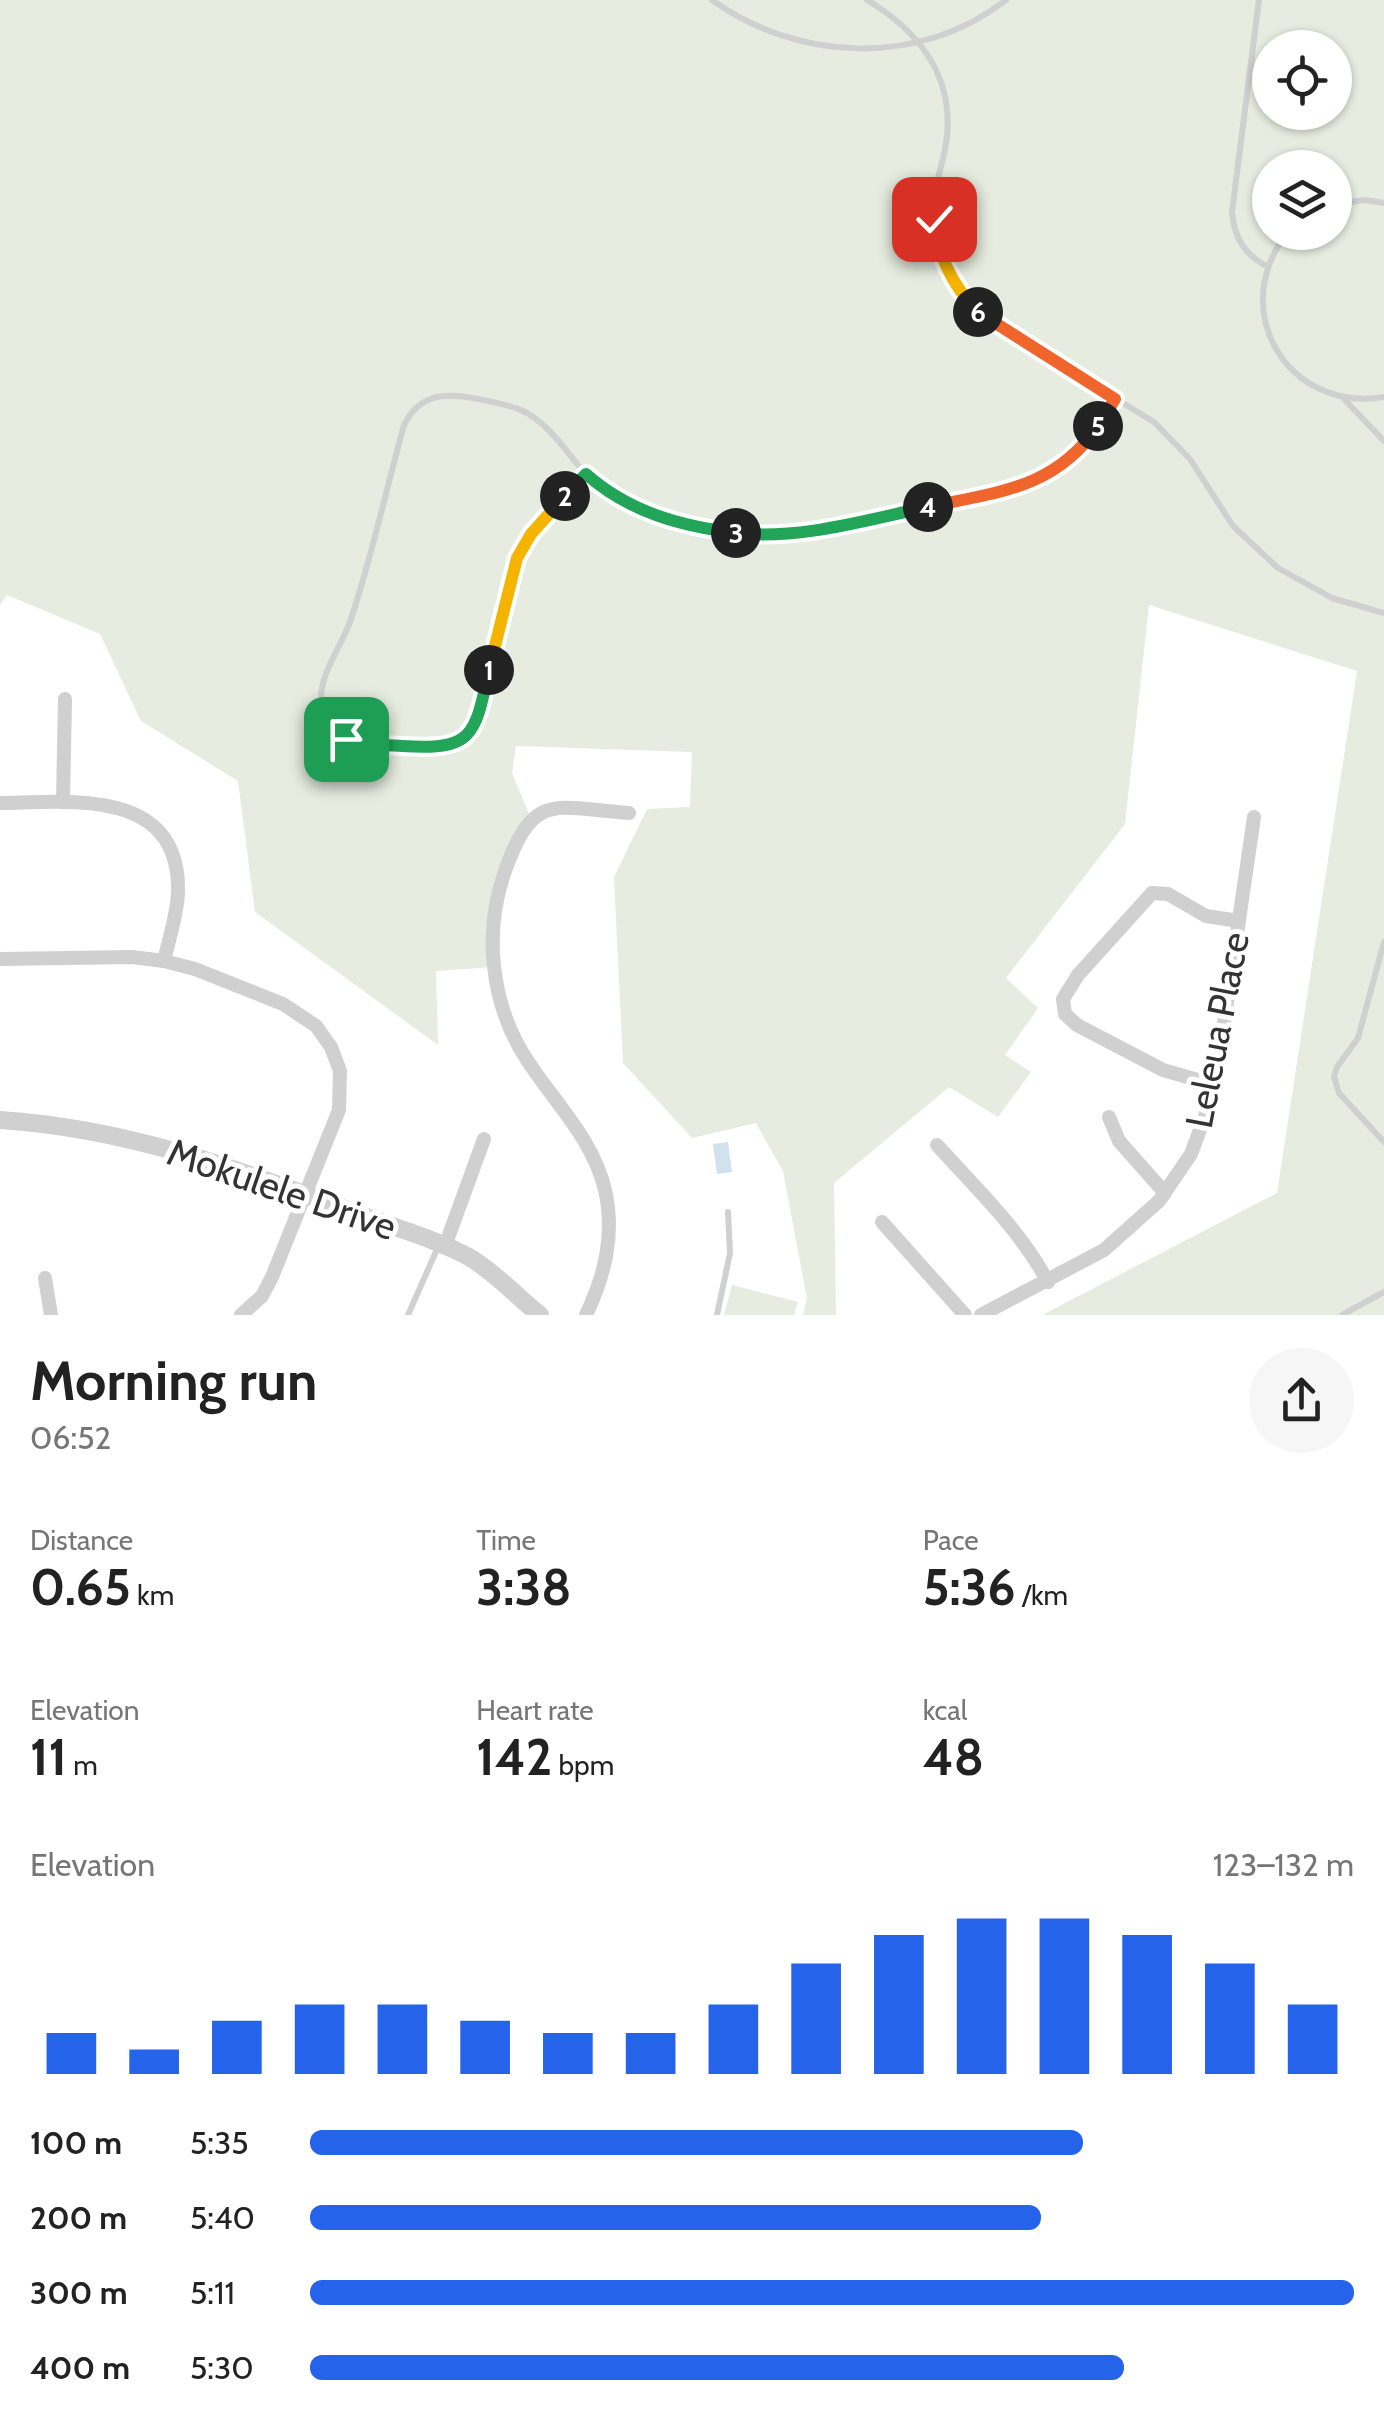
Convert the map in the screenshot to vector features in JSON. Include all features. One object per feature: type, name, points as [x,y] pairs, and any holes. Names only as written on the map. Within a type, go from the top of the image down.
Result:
[{"type":"street","points":[[63,802],[65,699]]},
{"type":"street","points":[[0,803],[106,803],[130,811],[150,825],[166,845],[175,866],[178,889],[164,961]]},
{"type":"street","points":[[586,1315],[606,1258],[609,1224],[604,1189],[586,1142],[527,1060],[508,1024],[493,964],[493,926],[498,891],[510,857],[525,825],[535,815],[558,808],[628,812]]},
{"type":"street","name":"Leleua Place","points":[[981,1315],[1086,1262],[1118,1239],[1165,1193],[1192,1154],[1215,1084],[1254,817]]},
{"type":"street","points":[[1215,1084],[1163,1070],[1077,1025],[1066,1014],[1063,1000],[1078,975],[1152,893],[1168,894],[1206,916],[1239,921]]},
{"type":"street","points":[[0,959],[116,957],[164,961],[295,1010],[324,1036],[336,1059],[341,1097],[335,1122],[268,1287],[242,1315]]},
{"type":"street","points":[[1109,1117],[1119,1141],[1165,1193]]},
{"type":"street","name":"Mokulele Drive","points":[[0,1120],[144,1142],[213,1161],[442,1245],[483,1266],[540,1315]]},
{"type":"street","points":[[442,1245],[484,1139]]},
{"type":"street","points":[[937,1145],[1007,1221],[1048,1282]]},
{"type":"street","points":[[882,1222],[965,1315]]},
{"type":"street","points":[[45,1278],[51,1315]]},
{"type":"lane","points":[[712,0],[763,30],[806,43],[863,49],[919,42],[961,27],[1006,0]]},
{"type":"lane","points":[[867,0],[893,16],[934,64],[947,108],[947,138],[936,187],[934,219],[939,250],[968,303],[990,323],[1154,422],[1179,446],[1220,510],[1262,555],[1313,589],[1352,606],[1384,613]]},
{"type":"lane","points":[[1259,0],[1232,212],[1241,245],[1268,267]]},
{"type":"lane","points":[[1352,202],[1384,203]]},
{"type":"lane","points":[[1278,250],[1268,267],[1262,309],[1276,349],[1304,381],[1343,398],[1384,442]]},
{"type":"lane","points":[[586,474],[538,525],[517,558],[480,714],[468,735],[438,749],[361,743],[346,739],[334,729],[322,706],[322,686],[354,610],[404,425],[417,406],[431,397],[447,394],[516,407],[543,424],[586,474],[618,499],[665,519],[734,533],[803,532],[1010,490],[1036,481],[1080,450],[1115,399]]},
{"type":"lane","points":[[1343,398],[1384,397]]},
{"type":"lane","points":[[1384,942],[1358,1038],[1334,1077],[1339,1093],[1384,1142]]},
{"type":"lane","points":[[717,1315],[730,1252],[728,1212]]},
{"type":"lane","points":[[410,1314],[442,1245]]},
{"type":"lane","points":[[1342,1315],[1384,1292]]},
{"type":"shaded area","points":[[0,0],[1384,0],[1384,1315],[1042,1315],[1277,1193],[1357,671],[1149,605],[1125,824],[1006,978],[1038,1008],[1005,1055],[1031,1072],[998,1117],[949,1087],[834,1183],[836,1315],[803,1315],[807,1299],[783,1171],[756,1123],[692,1138],[623,1063],[614,877],[647,809],[690,807],[692,752],[516,746],[512,773],[532,821],[490,912],[493,967],[436,971],[438,1045],[255,912],[238,781],[141,721],[100,634],[7,595],[0,605]]},
{"type":"shaded area","points":[[732,1285],[798,1302],[794,1315],[724,1315]]},
{"type":"water","points":[[728,1142],[732,1172],[717,1174],[713,1144]]},
{"type":"route","points":[[346,739],[438,749],[468,735],[480,714],[517,558],[538,525],[586,474],[618,499],[665,519],[715,530],[772,535],[814,531],[1010,490],[1036,481],[1070,459],[1089,439],[1115,399],[979,314],[944,265],[934,219]]}]
